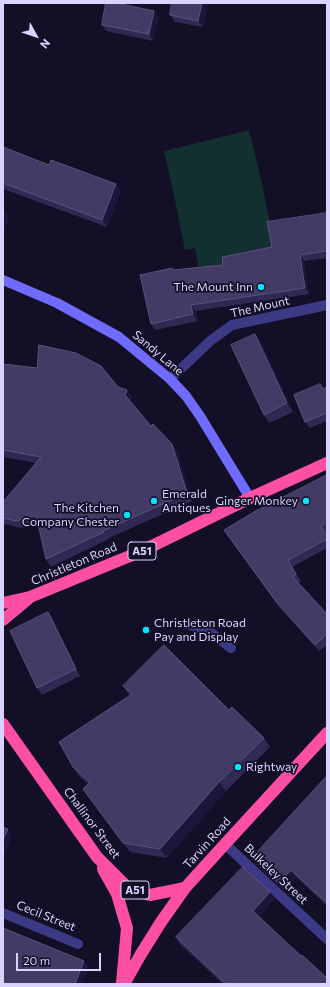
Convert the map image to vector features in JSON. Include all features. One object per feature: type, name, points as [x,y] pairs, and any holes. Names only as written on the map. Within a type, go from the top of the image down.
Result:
[{"type":"highway","name":"Christleton Road","points":[[3,603],[30,597],[142,551],[250,498],[327,464]]},
{"type":"highway","name":"A51","points":[[3,620],[30,597]]},
{"type":"highway","name":"Challinor Street","points":[[3,724],[97,857],[128,888],[150,895],[185,888]]},
{"type":"highway","name":"Tarvin Road","points":[[123,984],[157,928],[185,888],[327,733]]},
{"type":"highway","points":[[97,857],[116,894],[128,928],[123,984]]},
{"type":"main road","name":"Sandy Lane","points":[[3,280],[57,303],[118,337],[170,379],[186,396],[200,416],[250,498]]},
{"type":"street","name":"The Mount","points":[[170,379],[210,341],[232,325],[327,305]]},
{"type":"street","points":[[187,624],[209,631],[231,648]]},
{"type":"street","name":"Bulkeley Street","points":[[224,844],[327,939]]},
{"type":"street","name":"Cecil Street","points":[[3,913],[78,944]]},
{"type":"green space","points":[[249,130],[261,179],[276,253],[199,269],[195,248],[185,250],[164,151]]},
{"type":"building","points":[[106,3],[116,3],[154,11],[149,34],[102,25]]},
{"type":"building","points":[[172,3],[202,3],[198,21],[170,15]]},
{"type":"building","points":[[3,147],[49,165],[51,160],[116,184],[102,220],[3,183]]},
{"type":"building","points":[[327,213],[327,251],[300,255],[305,288],[191,305],[193,314],[151,324],[140,275],[172,268],[173,270],[223,265],[222,257],[272,247],[267,222]]},
{"type":"building","points":[[255,334],[287,403],[264,415],[231,345]]},
{"type":"building","points":[[39,345],[76,353],[101,366],[118,387],[127,390],[125,395],[151,426],[153,424],[172,444],[187,493],[46,559],[36,515],[16,521],[3,518],[3,502],[41,457],[3,450],[3,364],[37,368]]},
{"type":"building","points":[[320,384],[323,389],[327,387],[327,413],[305,422],[294,395]]},
{"type":"building","points":[[327,475],[327,522],[321,526],[327,539],[288,560],[296,574],[293,577],[327,614],[327,634],[315,645],[275,600],[224,530],[254,512]]},
{"type":"building","points":[[48,612],[76,669],[37,688],[10,631]]},
{"type":"building","points":[[164,645],[229,710],[232,707],[264,738],[219,782],[160,849],[123,843],[83,789],[90,782],[73,767],[59,742],[132,694],[123,686]]},
{"type":"building","points":[[327,776],[327,903],[291,870],[279,883],[252,858]]},
{"type":"building","points":[[3,827],[8,829],[3,840]]},
{"type":"building","points":[[243,867],[270,892],[253,911],[327,978],[327,984],[226,984],[176,937]]},
{"type":"building","points":[[3,928],[84,961],[75,984],[5,984],[6,983],[3,982]]},
{"type":"place","name":"The Mount Inn","points":[[261,287]]},
{"type":"place","name":"Emerald Antiques","points":[[154,501]]},
{"type":"place","name":"Ginger Monkey","points":[[306,501]]},
{"type":"place","name":"The Kitchen Company Chester","points":[[127,515]]},
{"type":"place","name":"Christleton Road Pay and Display","points":[[146,630]]},
{"type":"place","name":"Rightway","points":[[238,767]]}]
